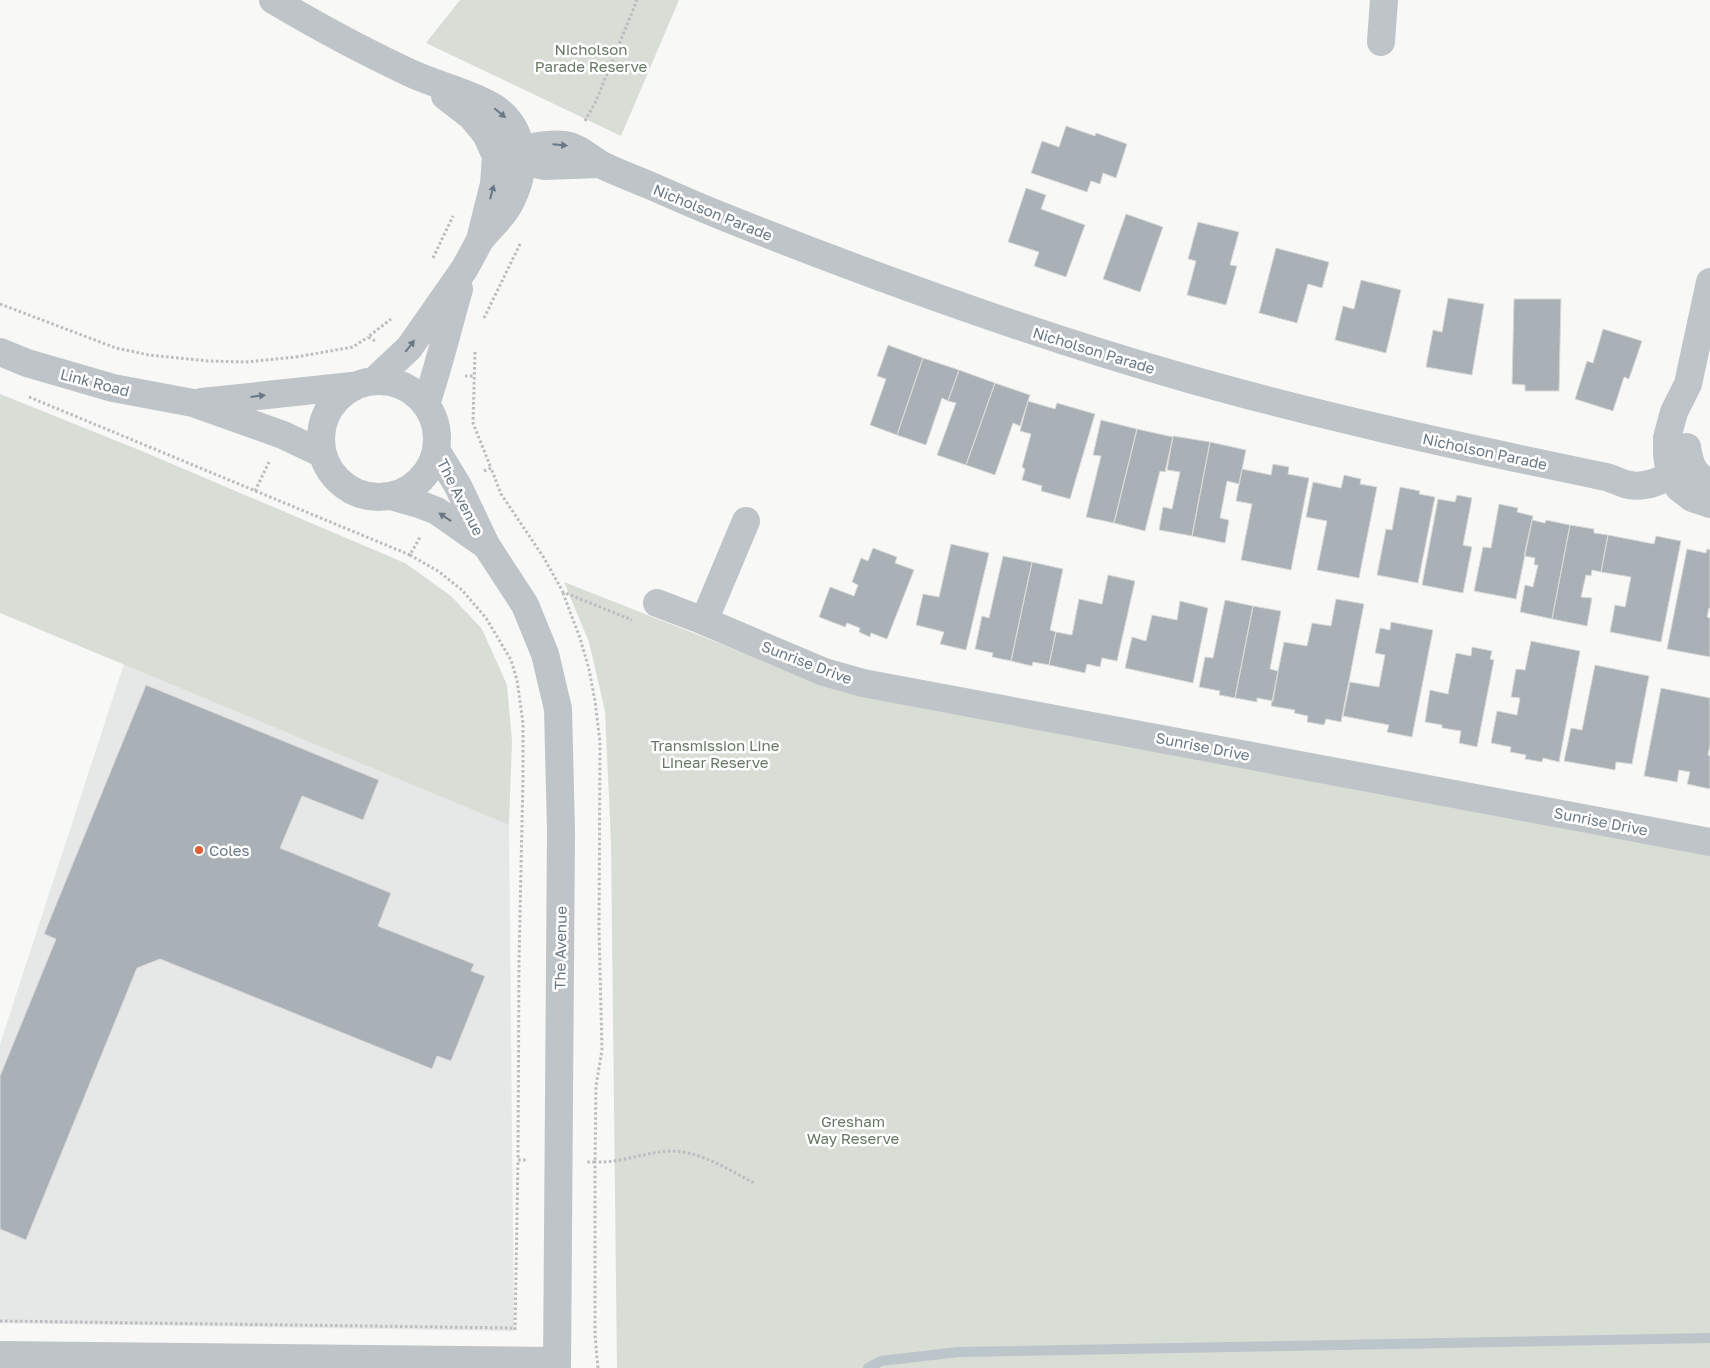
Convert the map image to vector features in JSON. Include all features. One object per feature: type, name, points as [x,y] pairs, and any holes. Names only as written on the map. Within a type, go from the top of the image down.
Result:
[{"type":"street","points":[[273,0],[327,32],[424,80],[472,117],[486,134],[513,156],[494,184],[480,240],[465,268],[409,348],[364,383],[337,398],[325,415],[321,434],[323,454],[330,470],[341,484],[365,495],[374,497],[391,496],[407,490],[421,480],[430,466],[436,450],[437,433],[433,418],[426,404],[412,390],[394,382],[364,383]]},
{"type":"street","points":[[1381,42],[1384,0]]},
{"type":"street","name":"Nicholson Parade","points":[[513,156],[541,145],[564,145],[578,148],[599,164],[840,264],[1113,357],[1200,382],[1357,423],[1606,476],[1655,465],[1675,468]]},
{"type":"street","points":[[426,404],[437,373],[441,349],[465,268]]},
{"type":"street","points":[[1710,282],[1688,384],[1690,404],[1686,441],[1675,468],[1679,488],[1692,498],[1710,504]]},
{"type":"street","name":"Link Road","points":[[0,352],[27,364],[113,388],[193,403],[283,435],[323,454]]},
{"type":"street","name":"Link Road","points":[[193,403],[364,383]]},
{"type":"street","name":"The Avenue","points":[[436,450],[458,486],[486,545],[525,605],[545,654],[558,709],[561,840],[556,1364]]},
{"type":"street","points":[[1675,468],[1699,477],[1710,484]]},
{"type":"street","name":"The Avenue","points":[[391,496],[437,511],[486,545]]},
{"type":"street","points":[[704,621],[746,521]]},
{"type":"street","name":"Sunrise Drive","points":[[657,604],[704,621],[824,672],[863,683],[1710,842]]},
{"type":"street","points":[[0,1355],[104,1361],[515,1360],[556,1364]]},
{"type":"path","points":[[586,119],[596,101],[637,0]]},
{"type":"path","points":[[480,326],[522,239]]},
{"type":"path","points":[[0,304],[116,348],[149,355],[208,361],[246,362],[296,357]]},
{"type":"path","points":[[475,344],[473,423],[491,468]]},
{"type":"path","points":[[598,1368],[595,1335],[595,1162],[610,1163],[668,1151],[692,1154],[712,1162],[754,1184]]},
{"type":"path","points":[[515,1360],[518,1160]]},
{"type":"path","points":[[0,1321],[516,1328]]},
{"type":"shaded area","points":[[124,664],[509,825],[514,1331],[0,1323],[0,1044]]},
{"type":"green space","name":"Nicholson Parade Reserve","points":[[460,0],[679,0],[621,136],[426,43]]},
{"type":"green space","points":[[0,394],[144,452],[405,563],[451,596],[482,629],[507,685],[512,741],[509,825],[0,613]]},
{"type":"green space","name":"Gresham Way Reserve","points":[[564,582],[840,691],[1710,855],[1710,1368],[617,1368],[611,841],[605,711],[589,642]]},
{"type":"building","points":[[1066,126],[1095,136],[1096,133],[1127,144],[1116,178],[1103,173],[1100,184],[1091,181],[1087,192],[1031,173],[1042,141],[1059,147]]},
{"type":"building","points":[[1026,188],[1046,195],[1041,209],[1085,225],[1066,277],[1034,266],[1039,252],[1008,242]]},
{"type":"building","points":[[1126,214],[1163,227],[1140,292],[1103,279]]},
{"type":"building","points":[[1198,222],[1239,232],[1230,265],[1237,266],[1226,305],[1187,295],[1196,261],[1188,259]]},
{"type":"building","points":[[1276,248],[1329,262],[1322,288],[1308,284],[1297,323],[1259,313]]},
{"type":"building","points":[[1361,280],[1401,290],[1386,353],[1335,340],[1343,306],[1354,309]]},
{"type":"building","points":[[1448,298],[1484,304],[1472,375],[1426,367],[1433,330],[1442,332]]},
{"type":"building","points":[[1514,299],[1561,299],[1559,391],[1525,391],[1525,385],[1512,384]]},
{"type":"building","points":[[1603,329],[1642,341],[1629,379],[1624,377],[1613,411],[1575,399],[1587,361],[1593,363]]},
{"type":"building","points":[[888,345],[923,358],[897,435],[870,425],[886,379],[877,376]]},
{"type":"building","points":[[923,358],[959,370],[948,401],[942,398],[926,445],[897,435]]},
{"type":"building","points":[[959,370],[995,383],[966,465],[937,455],[956,403],[948,401]]},
{"type":"building","points":[[995,383],[1030,395],[1020,426],[1013,423],[995,475],[966,465]]},
{"type":"building","points":[[1028,401],[1055,409],[1057,403],[1095,414],[1070,499],[1041,491],[1042,486],[1022,480],[1025,469],[1022,467],[1031,434],[1020,431]]},
{"type":"building","points":[[1101,420],[1137,429],[1114,523],[1086,517],[1101,456],[1093,455]]},
{"type":"building","points":[[1137,429],[1173,437],[1165,472],[1160,471],[1145,531],[1114,523]]},
{"type":"building","points":[[1173,436],[1210,442],[1192,536],[1159,530],[1163,507],[1172,509],[1180,472],[1167,470]]},
{"type":"building","points":[[1210,442],[1246,450],[1239,484],[1227,481],[1220,518],[1229,520],[1225,543],[1192,536]]},
{"type":"building","points":[[1273,464],[1289,467],[1288,474],[1309,478],[1291,570],[1241,560],[1252,504],[1236,501],[1242,469],[1271,475]]},
{"type":"building","points":[[1344,475],[1361,479],[1360,484],[1377,487],[1359,578],[1317,570],[1327,521],[1306,517],[1313,482],[1341,488]]},
{"type":"building","points":[[1400,487],[1420,491],[1419,494],[1435,497],[1418,583],[1377,575],[1386,529],[1392,530]]},
{"type":"building","points":[[1457,495],[1472,498],[1463,545],[1472,547],[1463,593],[1422,585],[1438,499],[1455,502]]},
{"type":"building","points":[[1499,504],[1518,508],[1517,512],[1533,516],[1516,599],[1474,591],[1483,547],[1491,548]]},
{"type":"building","points":[[1532,520],[1545,523],[1546,520],[1570,525],[1552,619],[1520,612],[1525,585],[1533,587],[1538,565],[1534,565],[1535,558],[1524,556]]},
{"type":"building","points":[[1570,525],[1594,529],[1594,533],[1608,535],[1601,572],[1592,570],[1591,576],[1586,575],[1581,597],[1592,598],[1587,626],[1552,619]]},
{"type":"building","points":[[1608,535],[1654,544],[1656,536],[1681,541],[1661,642],[1610,632],[1615,605],[1625,607],[1631,577],[1601,572]]},
{"type":"building","points":[[951,544],[989,553],[966,650],[940,644],[944,632],[916,625],[923,594],[939,597]]},
{"type":"building","points":[[873,548],[897,557],[895,563],[914,570],[887,639],[871,633],[870,637],[859,632],[860,628],[847,623],[845,627],[819,617],[830,587],[854,596],[858,585],[852,582],[861,558],[868,561]]},
{"type":"building","points":[[1687,549],[1706,553],[1707,549],[1710,550],[1710,609],[1707,617],[1710,618],[1710,657],[1667,649]]},
{"type":"building","points":[[1003,556],[1032,562],[1011,661],[992,657],[993,653],[975,649],[982,616],[989,618]]},
{"type":"building","points":[[1032,562],[1063,569],[1050,630],[1056,632],[1049,665],[1033,662],[1032,666],[1011,661]]},
{"type":"building","points":[[1108,575],[1135,581],[1117,661],[1102,658],[1100,667],[1087,664],[1085,673],[1049,665],[1056,632],[1072,635],[1079,599],[1102,604]]},
{"type":"building","points":[[1336,599],[1364,604],[1341,722],[1326,719],[1324,725],[1307,722],[1308,716],[1294,713],[1295,710],[1271,706],[1284,642],[1307,646],[1312,623],[1331,626]]},
{"type":"building","points":[[1225,600],[1253,606],[1235,698],[1219,695],[1220,691],[1199,687],[1205,657],[1213,658]]},
{"type":"building","points":[[1180,601],[1208,608],[1193,683],[1125,668],[1132,637],[1146,641],[1152,615],[1177,620]]},
{"type":"building","points":[[1253,606],[1281,611],[1270,669],[1278,671],[1273,701],[1257,698],[1257,702],[1235,698]]},
{"type":"building","points":[[1391,622],[1433,630],[1412,737],[1387,732],[1389,725],[1343,716],[1350,682],[1379,687],[1385,655],[1375,653],[1380,628],[1390,630]]},
{"type":"building","points":[[1531,641],[1580,651],[1559,762],[1543,758],[1542,762],[1525,759],[1526,755],[1510,752],[1511,747],[1491,743],[1497,711],[1517,715],[1520,698],[1511,697],[1516,669],[1525,670]]},
{"type":"building","points":[[1472,647],[1492,651],[1490,659],[1494,660],[1477,747],[1459,743],[1461,731],[1442,728],[1442,725],[1425,722],[1430,690],[1448,694],[1456,653],[1471,656]]},
{"type":"building","points":[[1595,665],[1649,676],[1632,764],[1616,762],[1615,770],[1564,761],[1571,728],[1582,730]]},
{"type":"building","points":[[146,685],[379,780],[363,820],[302,796],[280,848],[391,893],[378,926],[474,964],[471,971],[485,976],[451,1061],[437,1056],[432,1069],[160,959],[137,968],[26,1240],[0,1229],[0,1076],[56,939],[44,934]]},
{"type":"building","points":[[1661,688],[1710,698],[1710,745],[1708,755],[1710,756],[1710,789],[1687,784],[1690,772],[1679,770],[1677,782],[1644,776]]},
{"type":"waterway","points":[[868,1368],[881,1361],[958,1352],[1710,1338]]},
{"type":"place","name":"Coles","points":[[199,850]]},
{"type":"park label","name":"Transmission Line Linear Reserve","points":[[715,754]]}]
